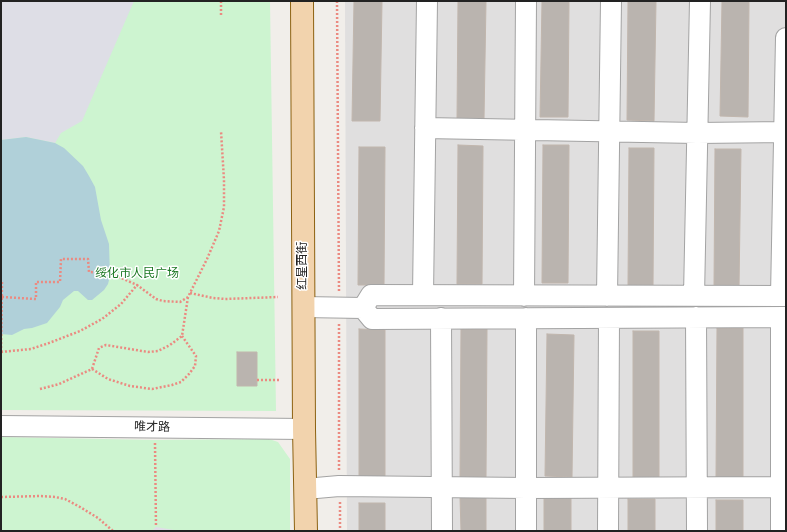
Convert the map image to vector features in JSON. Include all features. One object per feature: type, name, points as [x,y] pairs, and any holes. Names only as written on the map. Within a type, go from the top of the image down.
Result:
[{"type":"main road","name":"红星西街","points":[[302,1],[303,306],[306,531]]},
{"type":"street","points":[[423,296],[427,1]]},
{"type":"street","points":[[524,296],[526,1]]},
{"type":"street","points":[[607,296],[611,1]]},
{"type":"street","points":[[694,296],[700,1]]},
{"type":"street","points":[[363,308],[371,295],[783,296],[786,38]]},
{"type":"street","points":[[425,128],[609,130],[698,133],[785,132]]},
{"type":"street","points":[[303,306],[363,308],[372,319],[783,317],[783,487],[780,531]]},
{"type":"street","points":[[696,317],[697,531]]},
{"type":"street","points":[[441,318],[442,531]]},
{"type":"street","points":[[526,318],[526,531]]},
{"type":"street","points":[[608,531],[609,318]]},
{"type":"street","name":"唯才路","points":[[1,426],[304,429]]},
{"type":"street","points":[[305,489],[339,486],[526,488],[783,487]]},
{"type":"path","points":[[221,1],[221,15]]},
{"type":"path","points":[[338,1],[340,531]]},
{"type":"path","points":[[92,369],[108,379],[130,386],[152,389],[181,382],[195,366],[196,356],[182,336],[188,297],[208,259],[219,231],[224,208],[221,131]]},
{"type":"path","points":[[2,297],[36,299],[36,282],[60,282],[61,259],[88,259],[89,272],[110,273],[137,285],[156,299],[163,302],[180,302],[188,297]]},
{"type":"path","points":[[2,282],[1,352],[31,349],[80,331],[102,318],[121,304],[137,285]]},
{"type":"path","points":[[190,293],[225,299],[278,297]]},
{"type":"path","points":[[40,389],[59,384],[92,369],[99,348],[106,345],[139,351],[158,351],[170,345],[182,336]]},
{"type":"path","points":[[257,380],[279,380]]},
{"type":"path","points":[[155,435],[156,527]]},
{"type":"path","points":[[1,496],[55,496],[65,499],[92,514],[114,531]]},
{"type":"shaded area","points":[[1,1],[134,1],[82,121],[61,133],[55,143],[26,137],[1,140]]},
{"type":"shaded area","points":[[345,1],[786,1],[786,531],[347,531]]},
{"type":"shaded area","points":[[156,527],[180,531],[152,531]]},
{"type":"green space","name":"绥化市人民广场","points":[[1,1],[270,1],[276,411],[1,410]]},
{"type":"green space","points":[[1,437],[154,440],[269,439],[278,442],[290,459],[290,531],[1,531]]},
{"type":"water","points":[[26,137],[55,143],[64,148],[83,166],[95,187],[101,220],[109,244],[110,276],[108,284],[104,290],[92,300],[88,300],[78,291],[74,291],[63,300],[60,307],[47,323],[24,329],[12,335],[1,334],[1,140]]},
{"type":"building","points":[[354,1],[382,1],[380,121],[352,121]]},
{"type":"building","points":[[458,1],[486,1],[484,119],[457,119]]},
{"type":"building","points":[[542,1],[569,1],[568,117],[540,117]]},
{"type":"building","points":[[628,1],[656,1],[654,121],[627,120]]},
{"type":"building","points":[[722,1],[749,1],[748,117],[720,116]]},
{"type":"building","points":[[458,145],[483,146],[482,284],[457,284]]},
{"type":"building","points":[[543,145],[569,145],[568,283],[542,283]]},
{"type":"building","points":[[359,147],[385,147],[384,285],[358,285]]},
{"type":"building","points":[[629,148],[654,148],[653,286],[628,286]]},
{"type":"building","points":[[715,149],[741,149],[739,288],[714,287]]},
{"type":"building","points":[[717,328],[743,328],[743,477],[716,477]]},
{"type":"building","points":[[359,329],[385,330],[385,478],[359,478]]},
{"type":"building","points":[[461,329],[487,329],[486,477],[460,477]]},
{"type":"building","points":[[633,331],[659,331],[659,480],[633,480]]},
{"type":"building","points":[[547,334],[574,335],[572,477],[545,476]]},
{"type":"building","points":[[237,352],[257,352],[257,386],[237,386]]},
{"type":"building","points":[[460,497],[486,497],[486,531],[461,531]]},
{"type":"building","points":[[544,498],[571,498],[571,531],[544,531]]},
{"type":"building","points":[[628,499],[655,499],[655,531],[628,531]]},
{"type":"building","points":[[716,500],[743,500],[743,531],[716,531]]},
{"type":"building","points":[[359,503],[385,503],[385,531],[359,531]]}]
